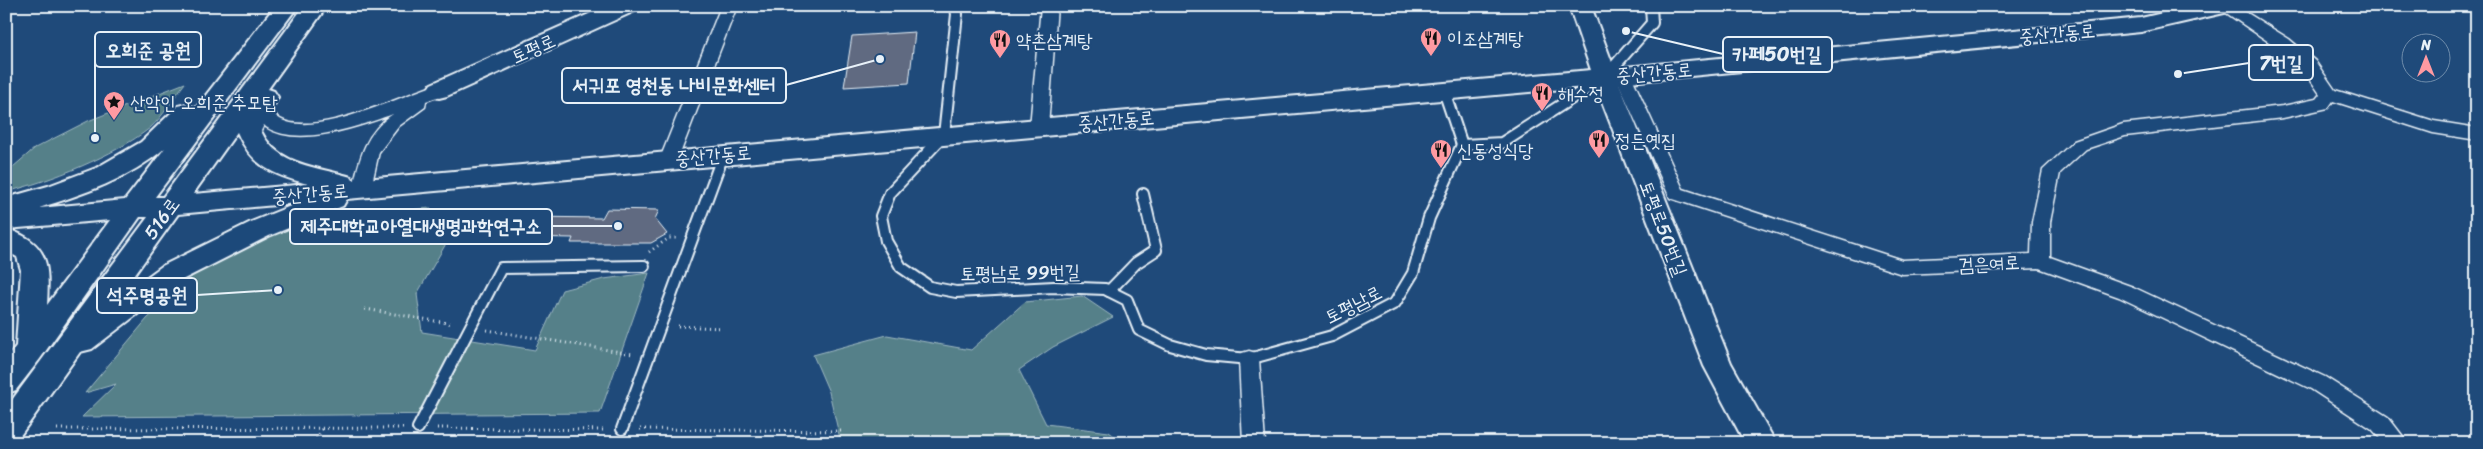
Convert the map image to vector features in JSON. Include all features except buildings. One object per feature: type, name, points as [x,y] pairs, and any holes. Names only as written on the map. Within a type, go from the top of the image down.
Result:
[{"type":"main road","points":[[6,207],[40,199],[96,179],[139,158],[159,143],[285,6]]},
{"type":"main road","name":"516로","points":[[6,382],[132,209],[285,6]]},
{"type":"main road","name":"516로","points":[[6,431],[62,357],[169,206],[316,6]]},
{"type":"main road","points":[[320,6],[314,31],[261,104],[249,130],[257,150],[269,160],[295,171],[362,188]]},
{"type":"main road","name":"토평로","points":[[439,90],[627,6]]},
{"type":"main road","name":"토평로50번길","points":[[1580,6],[1614,76],[1718,366],[1762,443]]},
{"type":"main road","name":"중산간동로","points":[[6,220],[669,159],[1614,76],[2141,25],[2224,6]]},
{"type":"main road","points":[[62,357],[172,273],[260,229],[362,188]]},
{"type":"main road","points":[[6,239],[28,251],[35,270],[30,351]]},
{"type":"street","points":[[669,159],[729,6]]},
{"type":"street","points":[[1039,127],[1049,6]]},
{"type":"street","points":[[2224,6],[2287,43],[2322,80],[2329,94],[2433,128],[2477,134]]},
{"type":"street","name":"검은여로","points":[[1614,76],[1676,193],[1902,267],[2040,261],[2126,292],[2318,383],[2380,423],[2397,443]]},
{"type":"street","points":[[261,104],[271,122],[285,129],[305,132],[338,125],[439,90]]},
{"type":"street","points":[[362,188],[370,151],[387,129],[393,122],[439,90]]},
{"type":"street","points":[[2040,261],[2041,222],[2052,170],[2080,145],[2123,130],[2283,112],[2322,104],[2329,94]]},
{"type":"street","points":[[1249,360],[1254,443]]},
{"type":"lane","points":[[944,135],[957,14],[955,6]]},
{"type":"lane","points":[[1444,91],[1462,145],[1502,143],[1614,76],[1652,24],[1651,6]]},
{"type":"lane","name":"토평남로 99번길","points":[[944,135],[890,193],[881,216],[886,241],[901,267],[930,287],[956,292],[1054,287],[1109,291]]},
{"type":"lane","name":"토평남로","points":[[1249,360],[1332,336],[1395,303],[1413,273],[1429,218],[1462,145]]},
{"type":"lane","points":[[622,429],[723,155]]},
{"type":"lane","points":[[1143,194],[1156,250],[1136,263],[1109,291],[1127,300],[1139,330],[1170,345],[1206,355],[1249,360]]},
{"type":"lane","points":[[418,428],[500,268],[644,266]]},
{"type":"path","points":[[644,266],[649,251],[669,238],[692,238]]},
{"type":"path","points":[[364,309],[649,356]]},
{"type":"path","points":[[660,324],[722,328]]},
{"type":"path","points":[[314,443],[323,428]]},
{"type":"path","points":[[56,429],[418,428],[844,431]]},
{"type":"green space","points":[[185,83],[155,123],[135,138],[100,158],[81,166],[6,192],[6,173],[35,148],[88,121]]},
{"type":"green space","points":[[431,208],[427,215],[463,214],[417,294],[422,332],[535,350],[562,290],[604,279],[649,273],[600,413],[82,417],[116,384],[85,393],[147,319],[193,276],[234,252],[281,230],[341,216]]},
{"type":"green space","points":[[1082,296],[1113,317],[1053,347],[1019,370],[1046,424],[1109,432],[1124,443],[841,443],[829,392],[813,355],[887,335],[971,350],[1025,302]]},
{"type":"place","name":"카페50번길","points":[[1626,31]]},
{"type":"place","name":"이조삼계탕","points":[[1431,57]]},
{"type":"place","name":"서귀포 영천동 나비문화센터","points":[[880,59]]},
{"type":"place","name":"약촌삼계탕","points":[[1000,59]]},
{"type":"place","name":"7번길","points":[[2178,74]]},
{"type":"place","name":"해수정","points":[[1542,112]]},
{"type":"place","name":"산악인 오희준 추모탑","points":[[114,121]]},
{"type":"place","name":"오희준 공원","points":[[95,138]]},
{"type":"place","name":"정든옛집","points":[[1599,159]]},
{"type":"place","name":"신동성식당","points":[[1441,169]]},
{"type":"place","name":"제주대학교아열대생명과학연구소","points":[[618,226]]},
{"type":"place","name":"석주명공원","points":[[278,290]]}]
